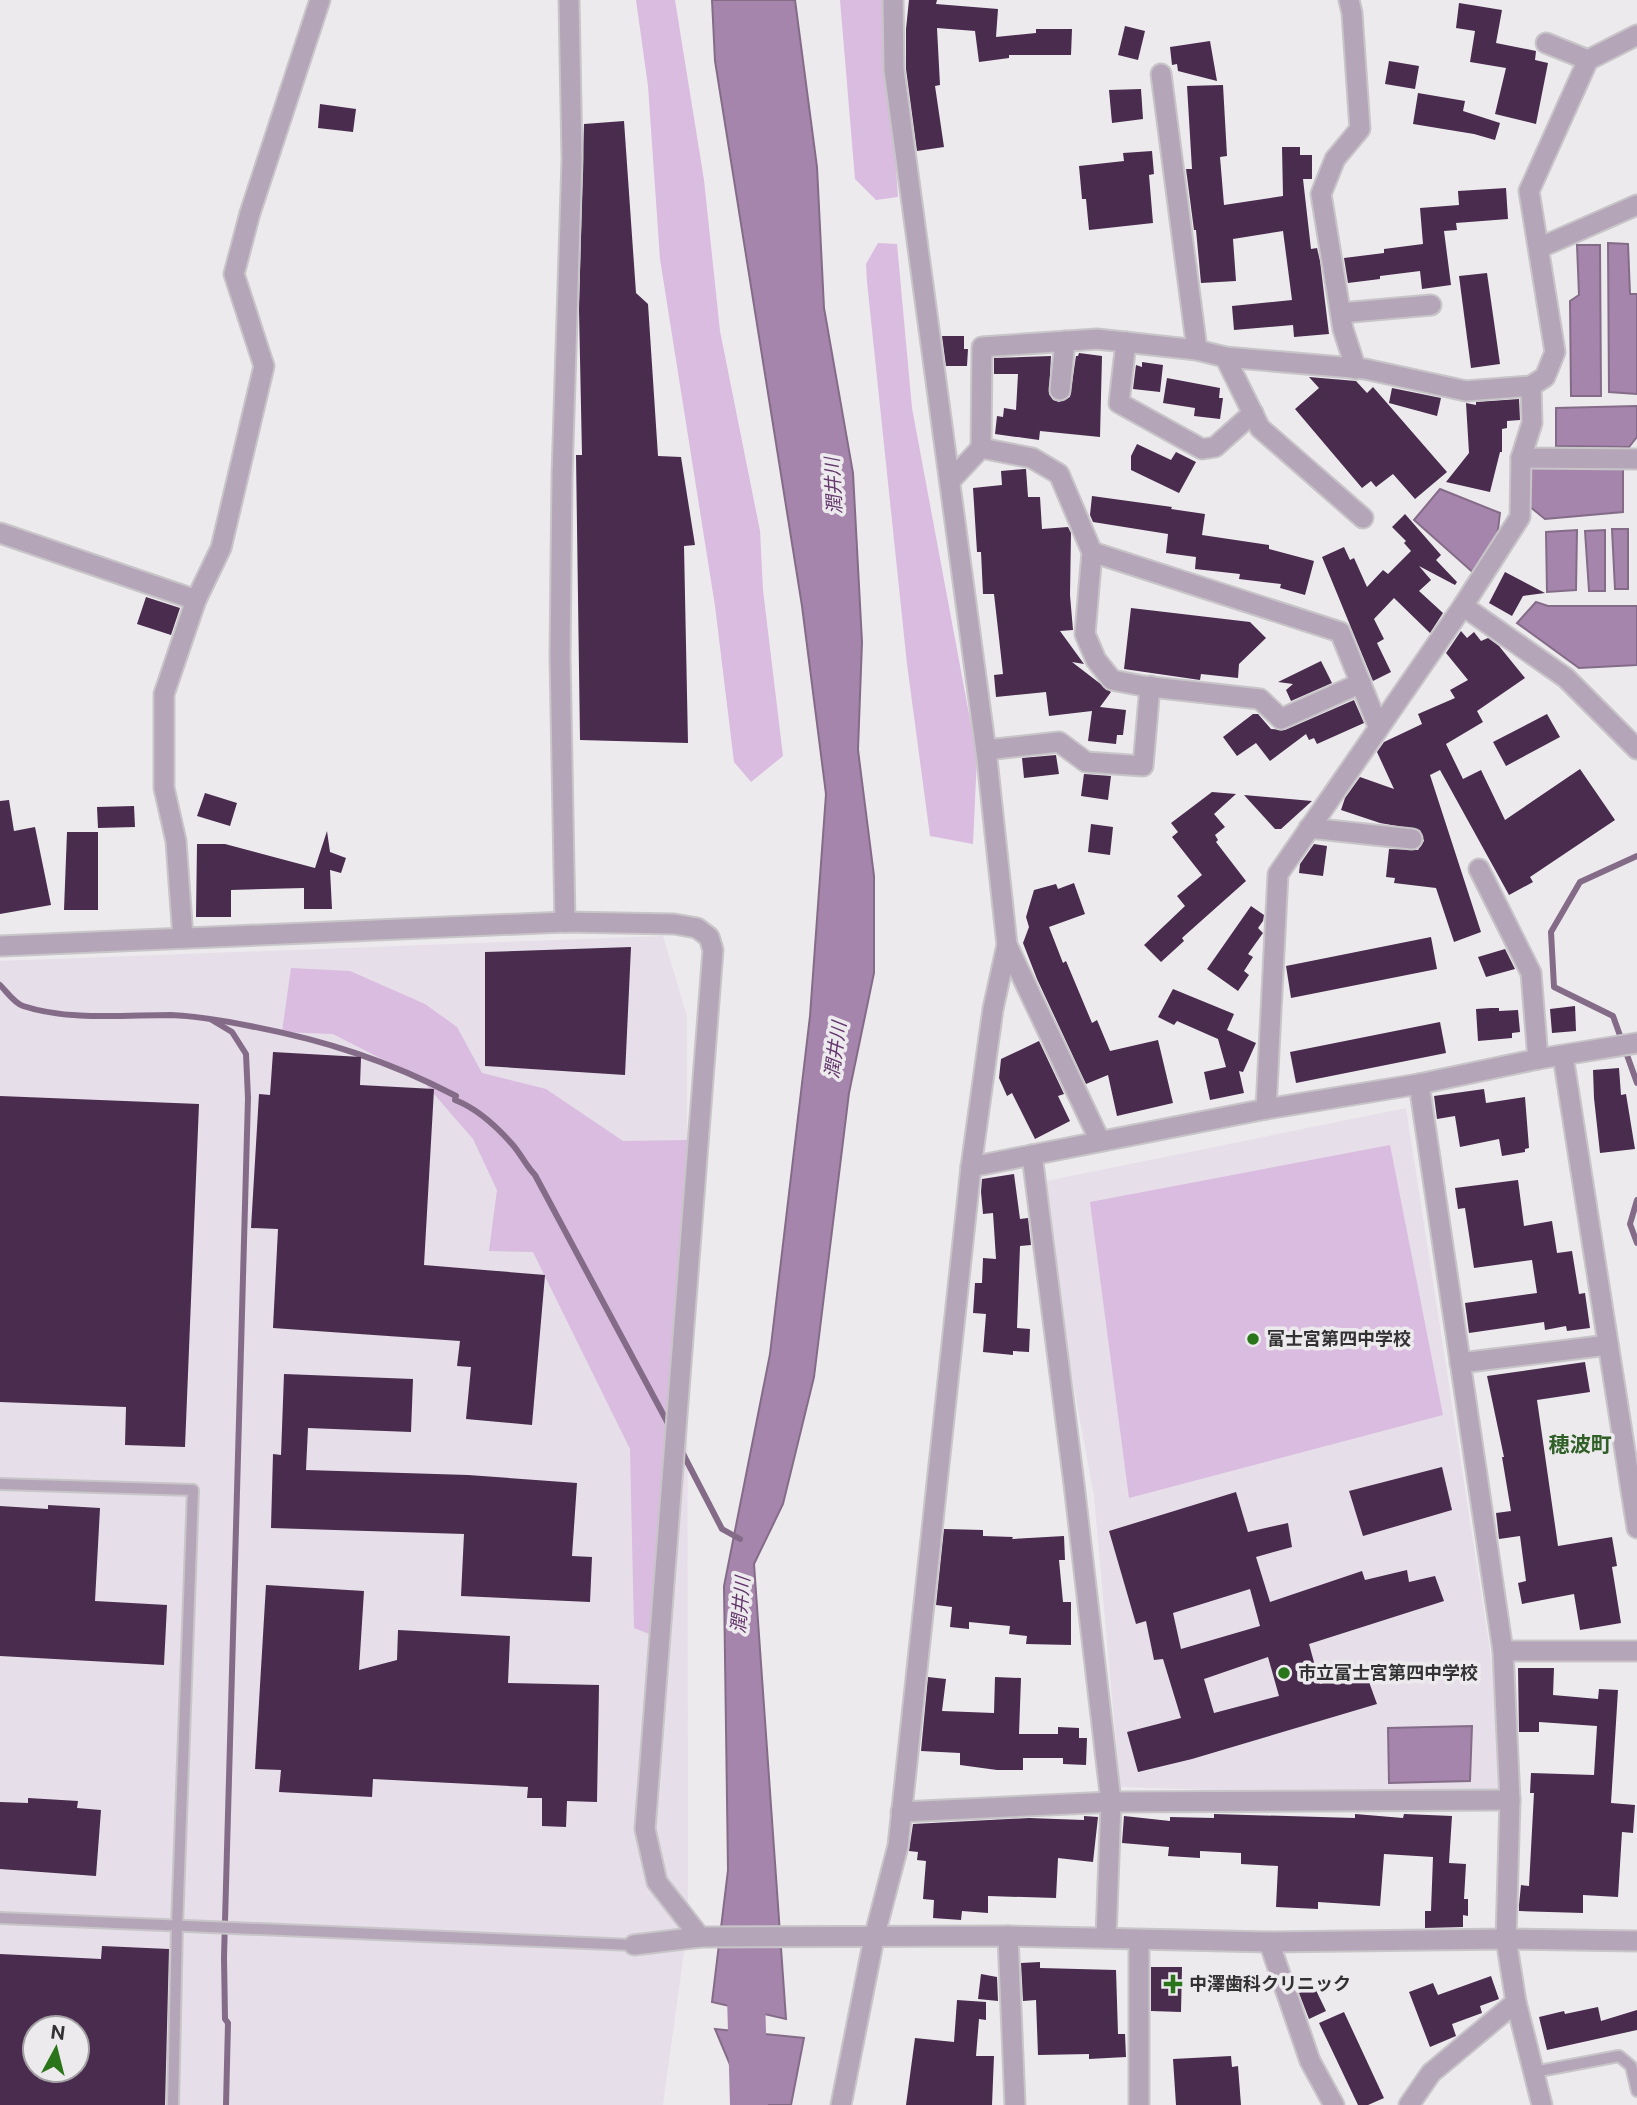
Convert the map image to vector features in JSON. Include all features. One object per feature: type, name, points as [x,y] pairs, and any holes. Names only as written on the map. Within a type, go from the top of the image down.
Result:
[{"type":"street","points":[[183,938],[176,841],[164,788],[164,694],[196,600],[221,548],[264,366],[234,274],[250,213],[320,0]]},
{"type":"street","points":[[565,922],[560,642],[562,476],[572,159],[569,0]]},
{"type":"street","points":[[841,2105],[874,1938],[898,1846],[971,1167],[993,1009],[1007,945],[986,750],[894,70],[893,0]]},
{"type":"street","points":[[1349,0],[1360,129],[1335,159],[1321,194],[1343,329],[1356,369]]},
{"type":"street","points":[[951,480],[981,448],[982,346],[1097,339],[1356,369],[1466,391],[1531,386],[1545,377],[1555,352],[1529,191],[1588,61],[1637,35]]},
{"type":"street","points":[[1546,43],[1588,61]]},
{"type":"street","points":[[1161,74],[1197,349]]},
{"type":"street","points":[[1539,248],[1637,205]]},
{"type":"street","points":[[1341,313],[1431,305]]},
{"type":"street","points":[[1060,390],[1065,341]]},
{"type":"street","points":[[1126,342],[1119,403],[1202,449],[1215,447],[1252,413]]},
{"type":"street","points":[[1226,356],[1260,428],[1363,517]]},
{"type":"street","points":[[1266,1109],[1278,874],[1463,606],[1520,517],[1521,458],[1532,423],[1531,386]]},
{"type":"street","points":[[981,448],[1032,458],[1059,474],[1092,552],[1085,634],[1096,660],[1112,680],[1150,687],[1260,699],[1281,719],[1360,683]]},
{"type":"street","points":[[1521,458],[1637,459]]},
{"type":"street","points":[[0,533],[196,600]]},
{"type":"street","points":[[1092,552],[1340,632],[1378,726]]},
{"type":"street","points":[[1463,606],[1566,678],[1637,749]]},
{"type":"street","points":[[986,750],[1059,742],[1086,762],[1143,766],[1150,687]]},
{"type":"street","points":[[1309,828],[1412,839]]},
{"type":"street","points":[[1479,869],[1531,973],[1538,1059]]},
{"type":"street","points":[[0,946],[565,922],[674,925],[697,928],[709,937],[713,950],[645,1829],[657,1882],[700,1937]]},
{"type":"street","points":[[1007,945],[1100,1141]]},
{"type":"street","points":[[971,1167],[1266,1109],[1419,1084],[1538,1059],[1637,1043]]},
{"type":"street","points":[[1563,1056],[1637,1528]]},
{"type":"street","points":[[1419,1084],[1503,1651],[1510,1800],[1506,1939],[1517,2002],[1542,2105]]},
{"type":"street","points":[[1032,1155],[1111,1802],[1106,1938]]},
{"type":"street","points":[[1460,1363],[1608,1345]]},
{"type":"street","points":[[1503,1651],[1637,1651]]},
{"type":"street","points":[[901,1812],[1111,1802],[1510,1800]]},
{"type":"street","points":[[634,1945],[700,1937],[1008,1936],[1269,1942],[1506,1939],[1637,1941]]},
{"type":"street","points":[[1008,1936],[1015,2105]]},
{"type":"street","points":[[1139,1941],[1139,2105]]},
{"type":"street","points":[[1269,1942],[1310,2061],[1334,2105]]},
{"type":"street","points":[[1409,2105],[1430,2073],[1517,2002]]},
{"type":"lane","points":[[0,1484],[194,1490],[177,1926],[173,2105]]},
{"type":"lane","points":[[0,1918],[634,1945]]},
{"type":"lane","points":[[1534,2072],[1619,2056],[1632,2066],[1637,2091]]},
{"type":"shaded area","points":[[636,0],[675,0],[704,180],[720,331],[760,531],[763,590],[783,756],[751,782],[734,762],[715,606],[660,259],[648,86]]},
{"type":"shaded area","points":[[840,0],[884,0],[898,197],[876,200],[855,179]]},
{"type":"shaded area","points":[[878,243],[897,244],[912,408],[977,757],[973,844],[930,836],[907,664],[867,282],[866,264]]},
{"type":"shaded area","points":[[663,936],[687,1016],[688,1923],[663,2105],[0,2105],[0,961]]},
{"type":"shaded area","points":[[291,968],[350,971],[425,1004],[457,1027],[482,1073],[546,1089],[623,1141],[687,1140],[652,1635],[634,1628],[630,1449],[533,1252],[489,1251],[497,1190],[473,1139],[421,1079],[333,1034],[282,1032]]},
{"type":"shaded area","name":"富士宮第四中学校","points":[[1406,1108],[1492,1663],[1510,1800],[1120,1787],[1094,1496],[1036,1183]]},
{"type":"shaded area","points":[[1390,1145],[1443,1415],[1129,1498],[1090,1202]]},
{"type":"water","points":[[712,0],[795,0],[817,167],[824,308],[853,473],[862,642],[858,750],[874,876],[874,973],[849,1093],[814,1377],[783,1504],[754,1564],[786,2019],[712,2002],[728,1870],[724,1586],[770,1354],[810,1016],[826,794],[802,606],[715,61]]},
{"type":"water","points":[[1608,243],[1628,244],[1630,294],[1637,294],[1637,394],[1609,392]]},
{"type":"water","points":[[1577,245],[1600,245],[1601,396],[1571,396],[1570,301],[1579,295]]},
{"type":"water","points":[[1637,406],[1637,437],[1629,447],[1556,446],[1556,408]]},
{"type":"water","points":[[1623,462],[1623,512],[1545,519],[1529,506],[1529,464]]},
{"type":"water","points":[[1440,489],[1500,513],[1496,546],[1477,576],[1414,520]]},
{"type":"water","points":[[1612,529],[1628,529],[1628,589],[1615,589]]},
{"type":"water","points":[[1577,530],[1576,590],[1547,592],[1546,532]]},
{"type":"water","points":[[1605,530],[1605,591],[1589,591],[1585,531]]},
{"type":"water","points":[[1536,602],[1548,606],[1637,606],[1637,665],[1579,668],[1517,623]]},
{"type":"water","points":[[1472,1726],[1470,1781],[1389,1783],[1388,1728]]},
{"type":"water","points":[[715,2029],[804,2038],[791,2105],[747,2105]]},
{"type":"building","points":[[909,0],[937,0],[936,4],[998,9],[996,37],[1036,33],[1036,29],[1072,29],[1071,55],[1009,55],[1009,58],[979,62],[975,31],[937,28],[940,85],[935,86],[944,147],[917,151],[906,69]]},
{"type":"building","points":[[1459,3],[1502,10],[1496,43],[1536,51],[1535,60],[1548,63],[1536,124],[1495,114],[1506,68],[1470,62],[1475,31],[1456,28]]},
{"type":"building","points":[[1125,26],[1145,31],[1138,60],[1118,55]]},
{"type":"building","points":[[1210,41],[1217,81],[1178,71],[1177,64],[1172,65],[1170,47]]},
{"type":"building","points":[[1389,61],[1419,66],[1415,89],[1385,84]]},
{"type":"building","points":[[1223,85],[1227,156],[1220,157],[1224,205],[1283,196],[1282,147],[1300,147],[1300,155],[1312,155],[1312,179],[1303,179],[1311,249],[1317,248],[1320,261],[1329,334],[1294,337],[1293,325],[1234,330],[1232,306],[1292,300],[1283,231],[1233,239],[1236,281],[1201,283],[1186,169],[1192,169],[1187,86]]},
{"type":"building","points":[[1141,89],[1143,119],[1112,123],[1109,90]]},
{"type":"building","points":[[1418,93],[1465,101],[1463,111],[1500,123],[1495,140],[1413,124]]},
{"type":"building","points":[[320,104],[356,109],[353,132],[318,128]]},
{"type":"building","points":[[624,121],[636,293],[648,304],[658,456],[681,457],[695,545],[684,546],[688,743],[580,740],[576,455],[582,455],[579,310],[584,124]]},
{"type":"building","points":[[1152,151],[1154,174],[1149,175],[1153,223],[1089,230],[1086,199],[1082,199],[1079,166],[1124,161],[1123,153]]},
{"type":"building","points":[[1506,188],[1508,219],[1456,223],[1457,230],[1444,231],[1451,285],[1422,289],[1420,271],[1348,283],[1344,258],[1423,244],[1420,208],[1459,205],[1458,191]]},
{"type":"building","points":[[1487,273],[1500,364],[1471,368],[1459,276]]},
{"type":"building","points":[[942,336],[964,336],[964,349],[968,349],[967,366],[946,366]]},
{"type":"building","points":[[1079,353],[1102,356],[1100,437],[1040,431],[1039,440],[995,434],[997,416],[1003,417],[1004,408],[1016,410],[1018,374],[994,374],[994,358],[1051,356],[1049,394],[1053,400],[1059,402],[1070,397],[1076,356]]},
{"type":"building","points":[[1142,362],[1163,365],[1160,392],[1133,389],[1136,365],[1142,367]]},
{"type":"building","points":[[1309,377],[1356,381],[1367,393],[1373,387],[1447,472],[1415,499],[1393,474],[1376,487],[1371,481],[1362,488],[1295,409],[1319,388]]},
{"type":"building","points":[[1167,378],[1220,388],[1219,398],[1223,398],[1220,419],[1194,416],[1195,408],[1163,403]]},
{"type":"building","points":[[1392,388],[1441,398],[1437,416],[1389,403]]},
{"type":"building","points":[[1519,399],[1520,420],[1507,421],[1507,428],[1502,429],[1502,452],[1490,492],[1446,482],[1469,453],[1466,403],[1476,405],[1476,402]]},
{"type":"building","points":[[1137,444],[1171,460],[1176,452],[1196,462],[1179,493],[1131,470],[1131,456]]},
{"type":"building","points":[[1026,469],[1028,497],[1040,497],[1042,529],[1068,527],[1071,533],[1070,595],[1073,630],[1060,631],[1084,664],[1072,662],[1111,692],[1100,707],[1126,710],[1123,735],[1117,735],[1116,744],[1088,741],[1092,711],[1049,716],[1046,692],[996,697],[994,675],[1003,674],[994,594],[983,594],[973,488],[1002,485],[1001,471]]},
{"type":"building","points":[[1092,496],[1205,514],[1202,535],[1269,545],[1269,549],[1314,561],[1305,595],[1280,588],[1281,584],[1239,579],[1240,574],[1195,569],[1196,557],[1166,553],[1168,534],[1093,522],[1090,515]]},
{"type":"building","points":[[1405,514],[1441,555],[1436,560],[1457,582],[1455,585],[1419,566],[1431,580],[1419,591],[1443,613],[1430,633],[1394,598],[1374,619],[1384,639],[1377,643],[1391,672],[1373,681],[1322,557],[1344,547],[1350,560],[1354,558],[1367,587],[1383,570],[1388,574],[1411,551],[1404,543],[1406,541],[1392,527]]},
{"type":"building","points":[[1505,572],[1545,593],[1523,596],[1512,616],[1489,603]]},
{"type":"building","points":[[146,597],[180,608],[171,635],[137,624]]},
{"type":"building","points":[[1131,608],[1250,622],[1266,638],[1239,664],[1238,678],[1201,674],[1200,680],[1124,669]]},
{"type":"building","points":[[1461,631],[1467,638],[1474,632],[1481,641],[1488,638],[1499,646],[1525,678],[1477,711],[1483,722],[1446,744],[1463,779],[1481,770],[1505,820],[1580,769],[1615,820],[1530,877],[1533,882],[1509,895],[1440,770],[1430,775],[1481,932],[1454,942],[1436,888],[1394,883],[1395,878],[1386,877],[1389,849],[1418,850],[1424,841],[1420,830],[1380,823],[1341,810],[1345,798],[1360,777],[1394,789],[1377,752],[1384,742],[1422,724],[1418,714],[1455,698],[1450,690],[1468,680],[1446,653]]},
{"type":"building","points":[[1321,661],[1332,683],[1291,701],[1286,690],[1293,684],[1278,682]]},
{"type":"building","points":[[1354,700],[1364,723],[1317,744],[1314,738],[1309,740],[1306,734],[1270,761],[1256,743],[1237,756],[1223,737],[1253,714],[1258,714],[1271,729],[1285,730]]},
{"type":"building","points":[[1547,714],[1560,737],[1506,766],[1493,742]]},
{"type":"building","points":[[1056,755],[1059,774],[1024,778],[1022,758]]},
{"type":"building","points":[[1084,774],[1111,776],[1108,800],[1081,796]]},
{"type":"building","points":[[1212,792],[1236,794],[1214,814],[1225,827],[1215,835],[1218,840],[1216,842],[1246,881],[1182,938],[1184,941],[1161,962],[1144,945],[1185,906],[1177,896],[1202,875],[1172,837],[1178,832],[1171,823]]},
{"type":"building","points":[[205,793],[237,803],[230,826],[197,816]]},
{"type":"building","points":[[1244,795],[1312,801],[1281,829],[1275,829]]},
{"type":"building","points":[[9,800],[14,831],[35,827],[51,905],[0,914],[0,801]]},
{"type":"building","points":[[134,806],[135,827],[98,828],[97,807]]},
{"type":"building","points":[[1091,824],[1113,827],[1110,855],[1088,852]]},
{"type":"building","points":[[327,831],[330,852],[346,858],[341,873],[330,870],[332,909],[304,909],[304,888],[231,890],[231,917],[196,917],[197,844],[225,844],[315,868]]},
{"type":"building","points":[[67,832],[98,832],[98,910],[64,910]]},
{"type":"building","points":[[1314,844],[1327,846],[1323,876],[1299,873],[1300,864]]},
{"type":"building","points":[[1074,883],[1085,914],[1049,927],[1063,963],[1066,961],[1092,1023],[1097,1020],[1110,1051],[1158,1040],[1173,1103],[1117,1116],[1108,1075],[1086,1084],[1037,979],[1023,943],[1029,927],[1026,917],[1034,890],[1056,884],[1058,889]]},
{"type":"building","points":[[1251,906],[1264,915],[1258,928],[1263,933],[1248,954],[1253,957],[1244,971],[1249,975],[1238,991],[1207,969]]},
{"type":"building","points":[[1431,937],[1437,969],[1291,998],[1286,966]]},
{"type":"building","points":[[631,947],[625,1075],[485,1066],[485,952]]},
{"type":"building","points":[[1505,949],[1515,969],[1486,977],[1478,957]]},
{"type":"building","points":[[1173,989],[1234,1014],[1227,1030],[1256,1043],[1243,1072],[1239,1071],[1244,1093],[1210,1100],[1204,1072],[1226,1067],[1218,1039],[1177,1021],[1174,1025],[1158,1017]]},
{"type":"building","points":[[1575,1006],[1576,1031],[1552,1033],[1550,1009]]},
{"type":"building","points":[[1499,1008],[1499,1011],[1518,1010],[1520,1032],[1512,1033],[1512,1038],[1478,1041],[1476,1009]]},
{"type":"building","points":[[1440,1022],[1446,1053],[1296,1083],[1290,1052]]},
{"type":"building","points":[[1039,1041],[1064,1094],[1058,1096],[1070,1121],[1035,1139],[1012,1093],[1007,1096],[999,1078],[1001,1059]]},
{"type":"building","points":[[273,1052],[361,1057],[360,1085],[434,1089],[424,1265],[545,1275],[532,1425],[466,1419],[471,1367],[457,1366],[460,1341],[273,1328],[278,1229],[251,1228],[259,1094],[270,1095]]},
{"type":"building","points":[[1619,1068],[1621,1095],[1626,1094],[1635,1149],[1600,1153],[1593,1070]]},
{"type":"building","points":[[1484,1089],[1486,1103],[1525,1097],[1529,1148],[1525,1149],[1525,1152],[1502,1156],[1499,1139],[1460,1147],[1455,1116],[1437,1119],[1434,1096]]},
{"type":"building","points":[[0,1096],[199,1104],[185,1447],[125,1445],[126,1407],[0,1402]]},
{"type":"building","points":[[1014,1174],[1020,1219],[1028,1218],[1031,1245],[1020,1246],[1017,1328],[1030,1329],[1029,1352],[1013,1351],[1013,1355],[983,1352],[986,1314],[973,1313],[975,1283],[982,1283],[983,1258],[996,1259],[993,1213],[983,1214],[982,1179]]},
{"type":"building","points":[[1518,1180],[1524,1226],[1552,1221],[1557,1253],[1572,1251],[1579,1294],[1585,1293],[1590,1328],[1567,1331],[1566,1326],[1545,1330],[1544,1322],[1469,1333],[1465,1303],[1537,1293],[1532,1260],[1474,1268],[1465,1208],[1458,1209],[1455,1188]]},
{"type":"building","points":[[1585,1362],[1590,1392],[1537,1400],[1558,1546],[1612,1537],[1617,1566],[1612,1567],[1621,1623],[1580,1630],[1574,1594],[1522,1604],[1518,1583],[1526,1581],[1520,1536],[1499,1539],[1496,1513],[1511,1511],[1504,1457],[1487,1376]]},
{"type":"building","points":[[284,1374],[413,1379],[411,1432],[308,1428],[306,1470],[468,1475],[577,1483],[572,1556],[592,1557],[590,1602],[461,1596],[464,1534],[271,1528],[273,1454],[281,1455]]},
{"type":"building","points":[[1442,1467],[1452,1510],[1363,1536],[1349,1491]]},
{"type":"building","points":[[1236,1492],[1248,1532],[1288,1523],[1292,1547],[1256,1557],[1270,1602],[1362,1571],[1365,1580],[1407,1570],[1409,1582],[1435,1576],[1444,1601],[1309,1644],[1320,1684],[1365,1671],[1377,1704],[1192,1759],[1138,1772],[1127,1732],[1181,1718],[1163,1659],[1154,1660],[1146,1621],[1136,1624],[1109,1531]],"holes":[[[1250,1589],[1260,1626],[1181,1649],[1173,1613]],[[1268,1657],[1279,1696],[1214,1713],[1204,1679]]]},
{"type":"building","points":[[48,1505],[100,1508],[95,1601],[167,1605],[164,1665],[0,1656],[0,1506],[48,1509]]},
{"type":"building","points":[[944,1529],[983,1530],[983,1536],[1013,1537],[1012,1539],[1064,1536],[1065,1560],[1059,1560],[1063,1602],[1071,1602],[1071,1645],[1026,1644],[1027,1636],[1009,1634],[1010,1626],[969,1622],[969,1629],[950,1627],[952,1607],[936,1605]]},
{"type":"building","points":[[266,1585],[364,1591],[359,1670],[397,1660],[398,1630],[510,1636],[508,1683],[599,1685],[597,1802],[567,1801],[566,1827],[542,1826],[542,1798],[527,1798],[528,1787],[373,1779],[372,1797],[279,1792],[281,1770],[255,1769]]},
{"type":"building","points":[[1518,1668],[1554,1668],[1553,1695],[1598,1699],[1599,1689],[1618,1690],[1611,1803],[1635,1805],[1633,1833],[1622,1832],[1618,1897],[1583,1895],[1583,1913],[1519,1911],[1519,1905],[1521,1885],[1529,1886],[1534,1793],[1530,1793],[1531,1773],[1594,1775],[1597,1726],[1539,1722],[1539,1732],[1519,1732]]},
{"type":"building","points":[[928,1677],[946,1679],[942,1711],[994,1713],[995,1677],[1021,1678],[1019,1734],[1058,1734],[1058,1727],[1079,1728],[1079,1738],[1087,1738],[1086,1765],[1063,1764],[1063,1758],[1023,1758],[1023,1770],[997,1770],[960,1765],[960,1753],[921,1751]]},
{"type":"building","points":[[28,1798],[78,1801],[77,1808],[101,1810],[96,1876],[0,1869],[0,1802],[28,1803]]},
{"type":"building","points":[[1214,1814],[1355,1818],[1355,1814],[1403,1818],[1404,1814],[1452,1816],[1449,1863],[1466,1864],[1464,1899],[1468,1899],[1468,1916],[1463,1915],[1463,1927],[1425,1928],[1425,1911],[1431,1911],[1433,1857],[1384,1854],[1380,1906],[1318,1902],[1318,1909],[1276,1907],[1278,1866],[1241,1864],[1241,1853],[1200,1851],[1200,1858],[1168,1856],[1169,1847],[1122,1843],[1124,1816],[1170,1821],[1170,1817],[1214,1818]]},
{"type":"building","points":[[1084,1816],[1098,1817],[1093,1862],[1058,1858],[1056,1898],[988,1896],[988,1913],[962,1911],[961,1920],[933,1918],[934,1900],[923,1899],[926,1861],[917,1860],[918,1852],[909,1851],[913,1824],[1029,1818],[1084,1820]]},
{"type":"building","points":[[102,1946],[169,1949],[165,2105],[0,2105],[0,1954],[101,1959]]},
{"type":"building","points":[[1040,1962],[1040,1968],[1116,1970],[1118,2034],[1125,2034],[1126,2057],[1089,2059],[1089,2054],[1038,2055],[1036,2000],[1023,2001],[1021,1963]]},
{"type":"building","points":[[1151,1967],[1182,1967],[1181,2012],[1151,2011]]},
{"type":"building","points":[[981,1974],[997,1977],[998,2001],[978,1999]]},
{"type":"building","points":[[1491,1976],[1499,1999],[1480,2006],[1482,2013],[1452,2024],[1456,2036],[1430,2047],[1409,1992],[1433,1983],[1438,1995]]},
{"type":"building","points":[[1314,1986],[1326,2011],[1309,2019],[1299,1993]]},
{"type":"building","points":[[957,2000],[986,2002],[986,2020],[979,2019],[976,2056],[994,2056],[992,2105],[906,2105],[915,2038],[954,2042]]},
{"type":"building","points":[[1598,2007],[1601,2021],[1637,2010],[1637,2030],[1547,2050],[1539,2017]]},
{"type":"building","points":[[1344,2012],[1384,2098],[1368,2105],[1358,2105],[1319,2023]]},
{"type":"building","points":[[1231,2056],[1232,2067],[1238,2066],[1241,2105],[1176,2105],[1173,2059]]},
{"type":"waterway","points":[[1637,856],[1580,882],[1551,932],[1554,987],[1613,1016],[1637,1083]]},
{"type":"waterway","points":[[0,985],[20,1005],[41,1011],[78,1015],[191,1016],[304,1038],[381,1062],[456,1096],[455,1100],[478,1113],[500,1131],[535,1175],[671,1429]]},
{"type":"waterway","points":[[212,1020],[232,1032],[246,1054],[248,1098],[224,1957],[225,2019],[228,2023],[226,2105]]},
{"type":"waterway","points":[[1637,1200],[1630,1224],[1637,1243]]},
{"type":"waterway","points":[[680,1448],[722,1529],[740,1539]]},
{"type":"waterway","name":"潤井川","points":[[745,1959],[749,2105]]},
{"type":"place","name":"富士宮第四中学校","points":[[1253,1339]]},
{"type":"place","name":"市立富士宮第四中学校","points":[[1284,1673]]},
{"type":"place","name":"中澤歯科クリニック","points":[[1173,1984]]},
{"type":"district","name":"穂波町","points":[[1580,1445]]}]
